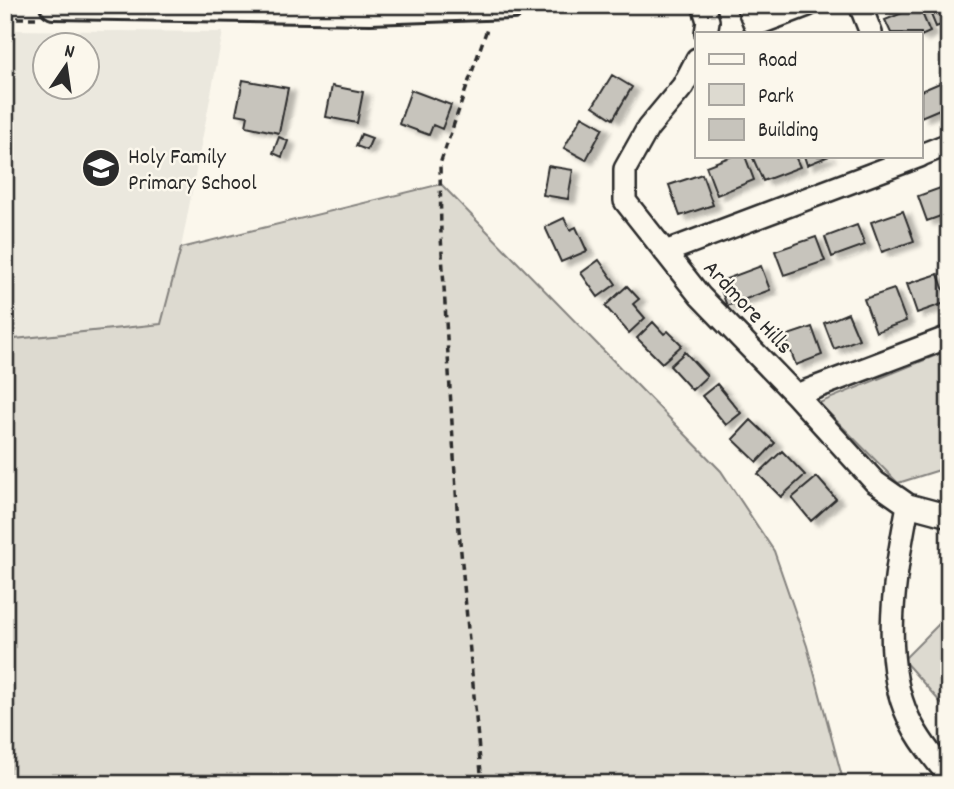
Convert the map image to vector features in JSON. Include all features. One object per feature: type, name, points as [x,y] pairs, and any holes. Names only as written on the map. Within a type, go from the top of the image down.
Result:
[{"type":"street","points":[[54,5],[370,10],[503,6]]},
{"type":"street","points":[[703,5],[708,21],[706,32]]},
{"type":"street","points":[[747,5],[755,24],[808,5]]},
{"type":"street","points":[[860,5],[871,32]]},
{"type":"street","name":"Ardmore Hills","points":[[695,64],[683,86],[648,128],[625,169],[625,201],[700,296],[875,482],[908,505],[949,516]]},
{"type":"street","name":"Ardmore Hills","points":[[922,155],[949,144]]},
{"type":"street","name":"Ardmore Hills","points":[[665,252],[914,158]]},
{"type":"street","points":[[796,395],[949,337]]},
{"type":"street","points":[[908,505],[892,616],[895,678],[908,719],[949,776]]},
{"type":"path","points":[[482,784],[457,508],[441,236],[440,164],[503,6]]},
{"type":"shaded area","name":"Holy Family Primary School","points":[[5,30],[223,32],[181,248],[162,324],[5,340]]},
{"type":"green space","points":[[441,184],[721,471],[774,551],[807,646],[844,784],[5,784],[5,340],[161,324],[181,248]]},
{"type":"green space","points":[[949,350],[949,467],[898,483],[819,403]]},
{"type":"green space","points":[[949,614],[949,712],[903,660]]},
{"type":"building","points":[[927,5],[949,5],[949,22],[936,27]]},
{"type":"building","points":[[919,6],[930,32],[922,36],[922,32],[891,32],[885,20]]},
{"type":"building","points":[[612,75],[632,87],[613,119],[593,106]]},
{"type":"building","points":[[949,79],[949,105],[922,117],[922,91]]},
{"type":"building","points":[[243,80],[288,88],[279,133],[246,126],[248,116],[236,114]]},
{"type":"building","points":[[332,86],[363,92],[357,123],[326,117]]},
{"type":"building","points":[[411,90],[451,105],[442,129],[433,125],[429,135],[399,124]]},
{"type":"building","points":[[582,116],[603,128],[586,160],[564,148]]},
{"type":"building","points":[[361,134],[372,138],[367,150],[356,146]]},
{"type":"building","points":[[279,137],[288,141],[282,157],[273,153]]},
{"type":"building","points":[[727,158],[746,158],[754,180],[717,195],[706,166]]},
{"type":"building","points":[[753,158],[796,158],[800,167],[763,181]]},
{"type":"building","points":[[805,158],[824,158],[807,165]]},
{"type":"building","points":[[548,166],[573,170],[568,199],[543,195]]},
{"type":"building","points":[[702,174],[713,205],[680,216],[669,185]]},
{"type":"building","points":[[949,185],[949,213],[927,221],[918,196]]},
{"type":"building","points":[[903,211],[914,241],[882,252],[871,222]]},
{"type":"building","points":[[564,218],[570,230],[576,227],[587,251],[561,262],[545,227]]},
{"type":"building","points":[[857,225],[865,245],[832,257],[825,237]]},
{"type":"building","points":[[816,237],[825,261],[784,275],[775,251]]},
{"type":"building","points":[[599,260],[616,284],[598,297],[581,273]]},
{"type":"building","points":[[761,266],[770,290],[727,306],[718,282]]},
{"type":"building","points":[[938,274],[948,302],[917,313],[907,284]]},
{"type":"building","points":[[627,286],[639,299],[633,304],[645,318],[629,333],[605,306]]},
{"type":"building","points":[[894,289],[906,321],[876,332],[864,299]]},
{"type":"building","points":[[848,313],[859,339],[834,349],[824,323]]},
{"type":"building","points":[[653,322],[664,334],[668,331],[682,345],[662,363],[637,338]]},
{"type":"building","points":[[812,327],[822,355],[796,365],[785,336]]},
{"type":"building","points":[[685,352],[707,376],[692,390],[670,366]]},
{"type":"building","points":[[717,384],[741,413],[726,425],[702,396]]},
{"type":"building","points":[[751,420],[775,443],[757,462],[733,439]]},
{"type":"building","points":[[782,451],[805,475],[781,497],[758,474]]},
{"type":"building","points":[[817,477],[836,499],[811,521],[792,498]]},
{"type":"place","name":"Holy Family Primary School","points":[[101,168]]}]
